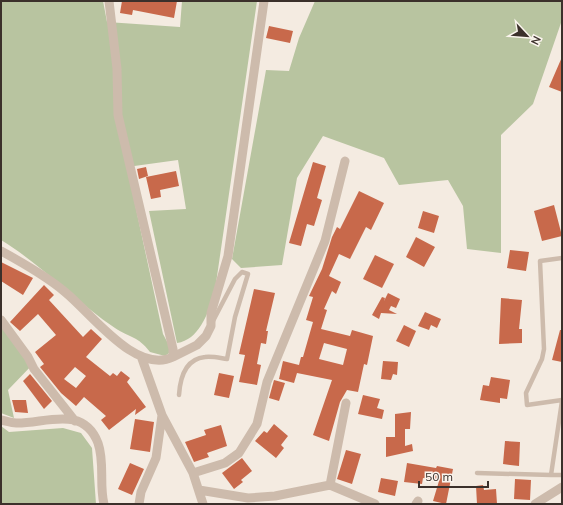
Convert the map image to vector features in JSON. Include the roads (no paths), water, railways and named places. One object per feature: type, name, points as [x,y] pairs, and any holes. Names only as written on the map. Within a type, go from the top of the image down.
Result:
[{"type":"street","points":[[109,1],[116,70],[118,115],[173,349],[173,357]]},
{"type":"street","points":[[1,251],[65,292],[123,348],[152,361],[164,361],[198,345],[206,336],[211,326],[211,313],[228,256],[264,1]]},
{"type":"street","points":[[193,473],[226,463],[239,453],[257,424],[267,382],[325,241],[345,161]]},
{"type":"street","points":[[1,320],[28,357],[34,369],[75,421]]},
{"type":"street","points":[[141,356],[162,415],[193,473],[203,504]]},
{"type":"street","points":[[330,485],[346,403]]},
{"type":"street","points":[[139,504],[142,492],[156,458],[162,415]]},
{"type":"street","points":[[1,420],[14,423],[53,418],[70,419],[88,428],[98,443],[103,468],[102,497],[104,504]]},
{"type":"street","points":[[199,490],[248,498],[275,496],[330,485],[375,504]]},
{"type":"street","points":[[535,504],[562,487]]},
{"type":"lane","points":[[551,475],[562,400],[527,405],[526,393],[542,359],[544,349],[540,261],[562,258]]},
{"type":"lane","points":[[179,395],[180,379],[187,366],[197,359],[205,356],[227,359],[235,317],[248,274],[242,272],[235,279],[211,326]]},
{"type":"lane","points":[[477,473],[562,476]]}]
